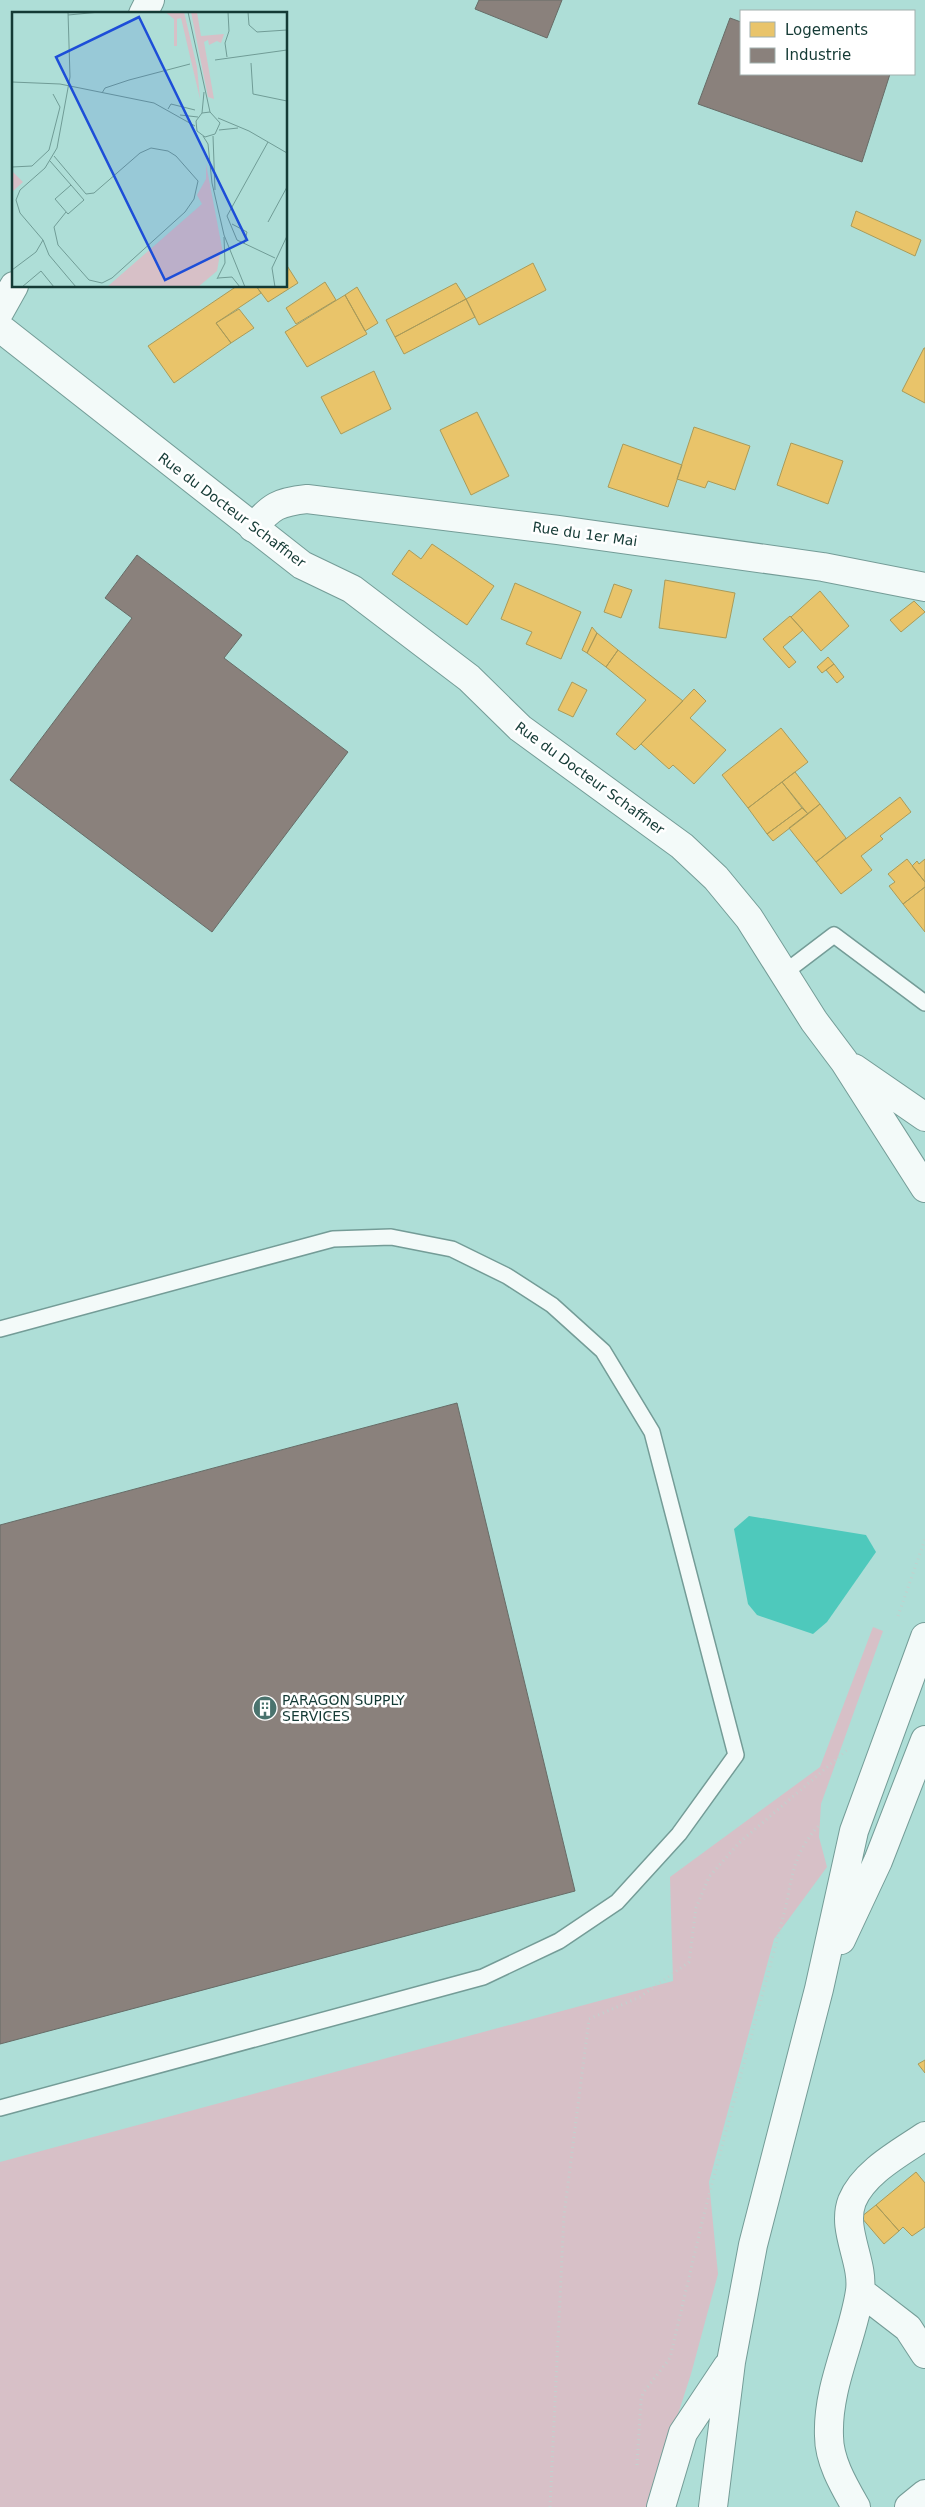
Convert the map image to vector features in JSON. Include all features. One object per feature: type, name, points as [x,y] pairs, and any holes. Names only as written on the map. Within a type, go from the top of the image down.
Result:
[{"type":"street","points":[[145,12],[150,0]]},
{"type":"street","points":[[0,310],[13,288]]},
{"type":"street","name":"Rue du Docteur Schaffner","points":[[0,328],[302,566],[352,589],[469,678],[520,728],[682,846],[716,878],[749,918],[814,1021],[844,1061],[925,1188]]},
{"type":"street","name":"Rue du 1er Mai","points":[[253,528],[271,508],[284,501],[306,499],[558,530],[823,567],[925,587]]},
{"type":"street","name":"Rue du Docteur Schaffner","points":[[844,1061],[925,1117]]},
{"type":"street","points":[[713,2507],[731,2362],[753,2245],[819,1990],[854,1831],[925,1637]]},
{"type":"street","points":[[819,1990],[878,1861],[925,1740]]},
{"type":"street","points":[[856,2507],[833,2461],[828,2437],[831,2410],[840,2367],[860,2291],[860,2271],[849,2226],[848,2212],[853,2199],[874,2172],[925,2136]]},
{"type":"street","points":[[860,2291],[908,2328],[925,2354]]},
{"type":"street","points":[[661,2507],[683,2433],[731,2362]]},
{"type":"street","points":[[908,2507],[925,2494]]},
{"type":"lane","points":[[784,973],[834,935],[925,1003]]},
{"type":"lane","points":[[0,1329],[333,1239],[390,1237],[452,1249],[508,1276],[552,1304],[603,1350],[652,1432],[736,1755],[679,1834],[617,1902],[559,1941],[483,1977],[0,2108]]},
{"type":"path","points":[[895,1624],[925,1539]]},
{"type":"path","points":[[550,2507],[564,2214],[589,2019],[640,1997],[689,1962],[696,1908],[709,1877],[739,1843],[852,1746],[848,1755]]},
{"type":"path","points":[[636,2467],[641,2400],[643,2393],[670,2358],[704,2214],[786,1906],[795,1861],[809,1836],[826,1818]]},
{"type":"shaded area","points":[[873,1627],[883,1631],[821,1804],[819,1837],[827,1867],[774,1939],[709,2182],[718,2274],[691,2374],[648,2507],[0,2507],[0,2162],[673,1981],[670,1877],[820,1767]]},
{"type":"water","points":[[749,1516],[866,1535],[876,1552],[827,1622],[813,1634],[757,1615],[748,1604],[734,1529]]},
{"type":"building: Logements","points":[[856,211],[921,240],[915,256],[851,226]]},
{"type":"building: Logements","points":[[533,263],[546,290],[479,325],[466,299]]},
{"type":"building: Logements","points":[[288,267],[298,283],[268,302],[258,288],[288,288]]},
{"type":"building: Logements","points":[[325,282],[336,300],[296,324],[286,308]]},
{"type":"building: Logements","points":[[456,283],[466,299],[395,337],[386,320]]},
{"type":"building: Logements","points":[[357,287],[378,323],[365,331],[345,295]]},
{"type":"building: Logements","points":[[234,288],[257,288],[261,293],[216,323],[231,343],[174,383],[148,346]]},
{"type":"building: Logements","points":[[345,295],[367,334],[307,367],[285,332]]},
{"type":"building: Logements","points":[[466,299],[475,317],[404,354],[395,337]]},
{"type":"building: Logements","points":[[239,309],[254,328],[231,343],[216,323]]},
{"type":"building: Logements","points":[[925,348],[925,403],[902,391]]},
{"type":"building: Logements","points":[[374,371],[391,409],[341,434],[321,397]]},
{"type":"building: Logements","points":[[477,412],[509,476],[471,495],[440,430]]},
{"type":"building: Logements","points":[[694,427],[750,446],[735,490],[708,481],[705,488],[677,479]]},
{"type":"building: Logements","points":[[791,443],[843,461],[828,504],[777,485]]},
{"type":"building: Logements","points":[[623,444],[682,465],[668,507],[608,487]]},
{"type":"building: Logements","points":[[432,544],[494,586],[467,625],[392,574],[409,550],[421,559]]},
{"type":"building: Logements","points":[[665,580],[735,593],[726,638],[659,628]]},
{"type":"building: Logements","points":[[515,583],[581,612],[561,659],[526,644],[532,632],[501,619]]},
{"type":"building: Logements","points":[[614,584],[632,590],[621,618],[604,612]]},
{"type":"building: Logements","points":[[820,591],[849,626],[821,651],[791,617]]},
{"type":"building: Logements","points":[[914,601],[925,612],[901,632],[890,620]]},
{"type":"building: Logements","points":[[790,616],[803,630],[783,647],[796,662],[789,668],[763,639]]},
{"type":"building: Logements","points":[[592,627],[597,633],[587,653],[582,650]]},
{"type":"building: Logements","points":[[597,633],[618,650],[606,667],[587,653]]},
{"type":"building: Logements","points":[[618,650],[683,701],[635,750],[616,734],[646,700],[606,667]]},
{"type":"building: Logements","points":[[828,657],[834,664],[822,673],[817,667]]},
{"type":"building: Logements","points":[[834,664],[844,677],[837,683],[826,670]]},
{"type":"building: Logements","points":[[572,682],[587,690],[573,717],[558,710]]},
{"type":"building: Logements","points":[[694,689],[706,701],[690,718],[726,750],[694,784],[673,765],[669,769],[641,744]]},
{"type":"building: Logements","points":[[781,728],[808,762],[748,808],[722,775]]},
{"type":"building: Logements","points":[[795,772],[820,804],[808,814],[782,782]]},
{"type":"building: Logements","points":[[782,782],[802,808],[767,834],[748,808]]},
{"type":"building: Logements","points":[[900,797],[911,812],[880,836],[883,839],[861,856],[872,870],[841,894],[816,862]]},
{"type":"building: Logements","points":[[820,804],[846,838],[816,862],[789,828]]},
{"type":"building: Logements","points":[[802,808],[808,814],[773,841],[767,834]]},
{"type":"building: Logements","points":[[907,859],[925,882],[925,887],[903,904],[889,886],[895,882],[888,874]]},
{"type":"building: Logements","points":[[925,859],[925,882],[912,866],[917,861],[919,864]]},
{"type":"building: Logements","points":[[925,887],[925,932],[903,904]]},
{"type":"building: Logements","points":[[925,2060],[925,2073],[918,2064]]},
{"type":"building: Logements","points":[[916,2172],[925,2183],[925,2227],[912,2236],[903,2227],[899,2231],[876,2205]]},
{"type":"building: Logements","points":[[876,2205],[899,2231],[884,2244],[861,2217]]},
{"type":"building: Industrie","points":[[479,0],[562,0],[547,38],[475,9]]},
{"type":"building: Industrie","points":[[730,18],[740,22],[740,75],[890,75],[862,162],[698,104]]},
{"type":"building: Industrie","points":[[137,555],[242,635],[224,658],[348,752],[212,932],[10,780],[132,618],[105,598]]},
{"type":"building: Industrie","name":"PARAGON SUPPLY SERVICES","points":[[457,1403],[575,1891],[0,2044],[0,1525]]},
{"type":"place","name":"PARAGON SUPPLY SERVICES","points":[[265,1708]]}]
